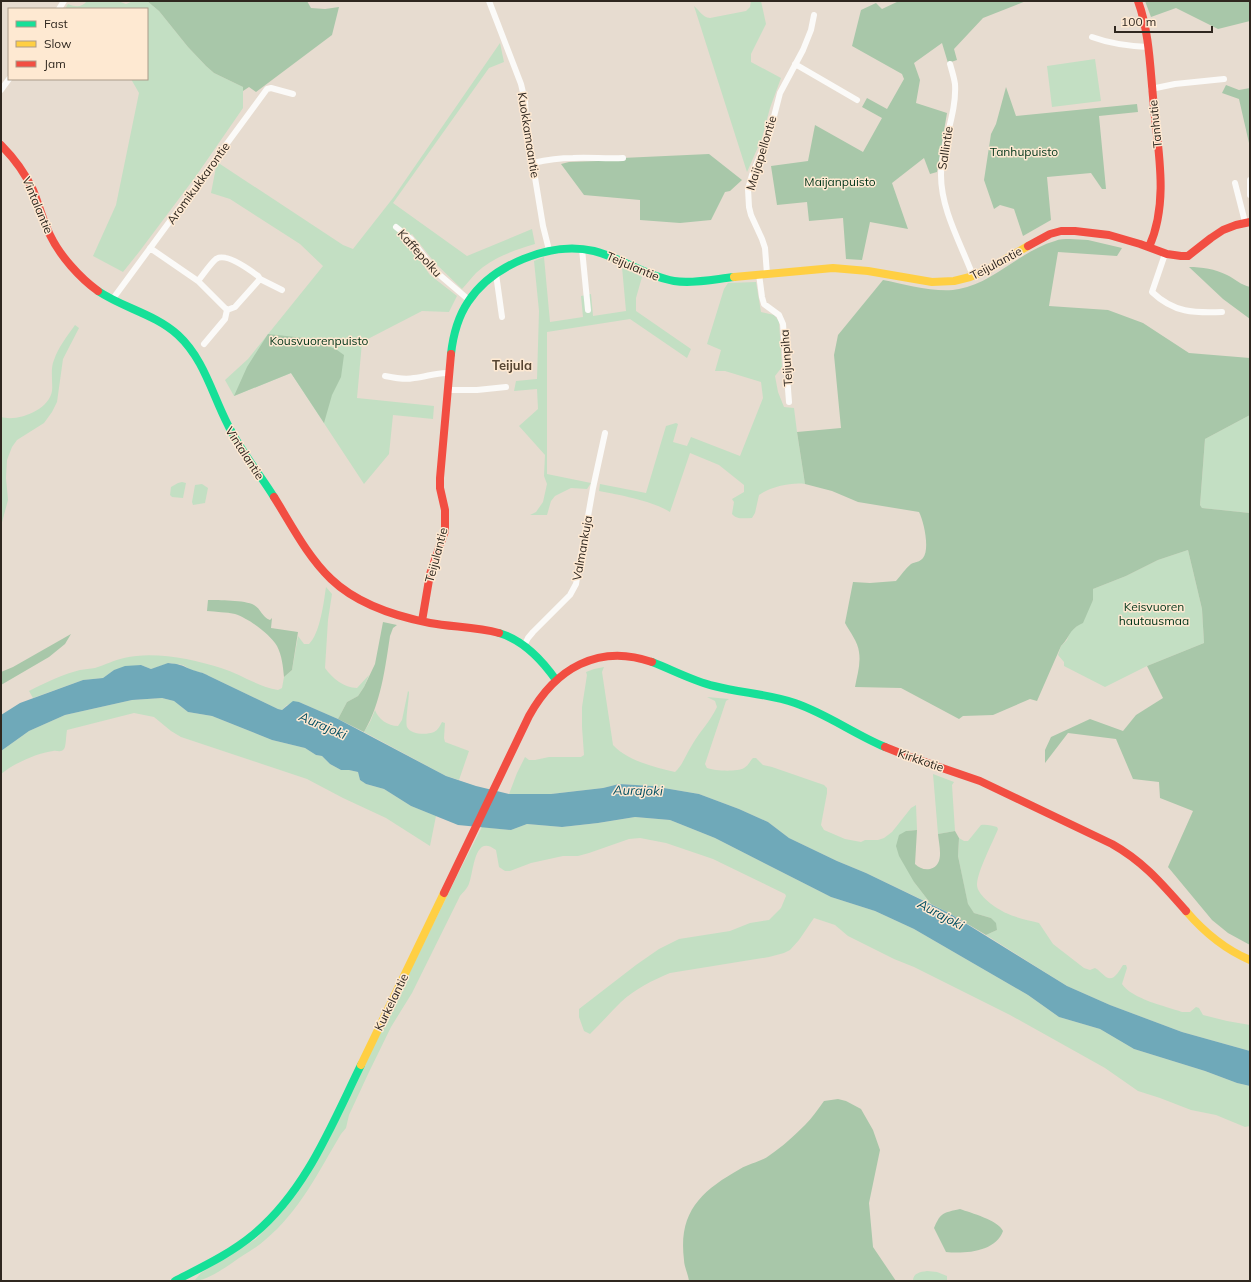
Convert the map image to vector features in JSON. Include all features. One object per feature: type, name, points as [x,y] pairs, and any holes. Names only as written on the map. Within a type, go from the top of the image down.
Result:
[{"type":"street","name":"Kuokkamaantie","points":[[489,1],[521,84],[525,101],[526,123],[543,226],[549,250]]},
{"type":"street","name":"Tanhutie","points":[[1138,1],[1142,12],[1148,47],[1161,184],[1158,217],[1153,239],[1149,247]]},
{"type":"street","name":"Maijapellontie","points":[[763,274],[765,248],[751,215],[748,189],[752,175],[770,132],[780,93],[803,50],[811,30],[814,14]]},
{"type":"street","points":[[1092,37],[1108,43],[1131,47],[1148,47]]},
{"type":"street","points":[[795,64],[857,100]]},
{"type":"street","name":"Sallintie","points":[[950,64],[954,75],[955,97],[943,153],[941,177],[943,196],[948,214],[973,276]]},
{"type":"street","points":[[1151,89],[1175,84],[1224,79]]},
{"type":"street","points":[[1,90],[8,80]]},
{"type":"street","name":"Aromikukkarontie","points":[[112,300],[266,89],[272,88],[293,94]]},
{"type":"street","name":"Vintalantie","points":[[1,145],[30,182],[50,235],[69,263],[94,289],[112,300],[167,327],[177,334],[196,354],[202,365],[225,422],[309,552],[327,575],[350,594],[364,602],[386,611],[422,621],[489,632],[508,637],[524,646],[550,670],[556,680]]},
{"type":"street","points":[[533,163],[559,158],[623,158]]},
{"type":"street","points":[[1250,180],[1250,194]]},
{"type":"street","points":[[1235,183],[1248,222]]},
{"type":"street","name":"Teijulantie","points":[[422,621],[430,574],[445,531],[445,515],[440,488],[440,478],[451,354],[458,323],[466,298],[496,274],[534,255],[549,250],[582,249],[604,253],[654,276],[683,282],[833,268],[850,268],[926,281],[946,282],[962,280],[984,272],[1043,236],[1058,231],[1112,236],[1175,256],[1190,255],[1229,227],[1239,223],[1248,222]]},
{"type":"street","name":"Kaffepolku","points":[[396,227],[411,239],[435,271],[466,298]]},
{"type":"street","points":[[150,248],[198,281],[227,310]]},
{"type":"street","points":[[582,249],[588,310]]},
{"type":"street","points":[[1165,254],[1152,292],[1167,304],[1181,310],[1195,312],[1222,312]]},
{"type":"street","points":[[198,281],[217,259],[221,257],[230,259],[258,276],[260,279],[282,290]]},
{"type":"street","points":[[496,274],[502,316]]},
{"type":"street","name":"Teijunpiha","points":[[763,274],[762,297],[764,304],[779,315],[783,324],[789,402]]},
{"type":"street","points":[[227,310],[235,307],[260,279]]},
{"type":"street","points":[[204,344],[225,319],[227,310]]},
{"type":"street","points":[[385,376],[403,379],[449,373]]},
{"type":"street","points":[[447,390],[506,388]]},
{"type":"street","name":"Valmankuja","points":[[524,646],[533,632],[570,595],[576,584],[593,488],[605,433]]},
{"type":"street","name":"Kirkkotie","points":[[556,680],[566,671],[582,664],[603,657],[622,656],[644,660],[718,687],[781,699],[809,708],[872,742],[993,787],[1120,848],[1150,870],[1210,936],[1235,953],[1250,960]]},
{"type":"street","name":"Kurkelantie","points":[[175,1281],[235,1248],[253,1235],[274,1216],[303,1178],[337,1114],[529,716],[541,696],[556,680]]},
{"type":"green space","points":[[87,1],[118,1],[126,4],[133,1],[147,1],[159,11],[188,47],[206,66],[214,73],[243,87],[243,108],[196,176],[123,272],[93,256],[116,205],[139,93],[132,80],[148,80],[148,8],[66,8],[68,4],[74,6],[83,5]]},
{"type":"green space","points":[[147,1],[307,1],[311,8],[325,9],[339,7],[332,35],[256,92],[249,87],[243,91],[243,87],[214,73],[188,47],[159,11]]},
{"type":"green space","points":[[751,1],[761,1],[766,24],[751,54],[751,62],[781,78],[770,108],[762,138],[747,172],[694,6],[703,15],[710,18],[746,11],[750,7]]},
{"type":"green space","name":"Maijanpuisto","points":[[899,1],[1026,1],[983,18],[954,49],[957,60],[948,63],[942,43],[914,63],[920,80],[916,103],[947,113],[937,172],[930,174],[924,158],[892,183],[908,229],[870,222],[862,260],[846,259],[843,218],[809,221],[807,202],[777,205],[771,166],[808,161],[815,125],[863,152],[882,118],[862,107],[867,98],[887,109],[904,79],[902,74],[852,46],[861,10],[876,3],[882,9]]},
{"type":"green space","points":[[1145,1],[1250,1],[1250,21],[1218,29],[1176,8],[1151,17]]},
{"type":"green space","name":"Kousvuorenpuisto","points":[[500,43],[504,62],[489,68],[393,203],[467,256],[532,229],[535,244],[511,252],[489,263],[476,273],[462,289],[435,263],[412,234],[405,239],[430,275],[457,296],[449,312],[422,311],[362,342],[357,398],[434,406],[433,419],[393,415],[389,454],[364,484],[291,373],[234,396],[225,380],[248,359],[323,266],[300,244],[230,199],[211,193],[217,162],[343,245],[353,249],[393,198]]},
{"type":"green space","points":[[1095,59],[1101,101],[1052,107],[1047,66]]},
{"type":"green space","points":[[1226,85],[1239,90],[1250,88],[1250,143],[1239,99],[1222,93]]},
{"type":"green space","name":"Tanhupuisto","points":[[1006,87],[1016,116],[1137,104],[1138,112],[1099,116],[1106,189],[1102,189],[1091,173],[1047,177],[1051,220],[1023,236],[1014,209],[1000,205],[994,209],[984,180],[991,134],[996,124]]},
{"type":"green space","points":[[709,154],[742,180],[730,191],[725,192],[711,220],[680,223],[640,220],[640,200],[584,195],[561,164],[569,162],[599,161],[622,158]]},
{"type":"green space","points":[[1058,240],[1088,240],[1122,248],[1117,256],[1058,252],[1049,306],[1108,310],[1143,323],[1189,353],[1250,358],[1250,415],[1205,439],[1200,505],[1202,508],[1250,513],[1250,945],[1228,933],[1212,920],[1168,867],[1193,811],[1160,798],[1159,782],[1133,779],[1116,739],[1068,733],[1045,763],[1045,750],[1051,737],[1090,719],[1123,731],[1136,715],[1163,698],[1147,666],[1204,643],[1202,609],[1188,550],[1158,560],[1126,576],[1093,589],[1093,600],[1083,623],[1072,631],[1061,646],[1037,701],[1030,699],[993,715],[963,716],[959,719],[901,688],[855,687],[859,665],[859,652],[845,623],[853,582],[870,583],[896,581],[911,564],[923,558],[925,554],[926,542],[923,522],[919,512],[858,502],[832,491],[805,484],[797,432],[841,428],[834,355],[838,335],[883,280],[932,289],[959,289],[984,280],[1042,246]]},
{"type":"green space","points":[[544,257],[550,322],[583,317],[581,296],[591,294],[593,316],[626,311],[622,267],[642,277],[636,298],[636,311],[691,349],[687,358],[630,319],[547,332],[547,474],[591,483],[587,489],[571,488],[555,496],[551,501],[547,515],[530,515],[536,512],[543,502],[547,484],[544,476],[545,455],[519,426],[538,409],[537,389],[514,391],[516,381],[537,379],[539,311],[534,261]]},
{"type":"green space","points":[[1189,267],[1218,271],[1250,287],[1250,319],[1223,299]]},
{"type":"green space","points":[[756,282],[761,312],[774,315],[779,321],[782,367],[775,376],[778,392],[784,407],[794,408],[805,484],[788,484],[775,487],[764,492],[759,495],[755,513],[752,518],[739,518],[732,514],[734,502],[732,499],[744,492],[744,485],[719,465],[690,453],[670,512],[646,502],[599,491],[600,484],[646,493],[666,426],[676,423],[678,424],[673,442],[687,446],[691,437],[740,456],[763,398],[761,382],[725,371],[715,371],[721,350],[707,344],[724,289],[728,283]]},
{"type":"green space","points":[[75,325],[79,328],[63,359],[57,402],[52,412],[44,423],[17,440],[12,447],[7,460],[6,478],[8,500],[1,526],[1,417],[16,418],[32,413],[45,404],[50,398],[52,391],[52,371],[54,360],[60,347]]},
{"type":"green space","points":[[268,334],[313,339],[337,350],[344,355],[341,377],[332,395],[324,423],[291,373],[234,396],[247,367]]},
{"type":"green space","points":[[1250,415],[1250,513],[1202,508],[1200,505],[1205,439]]},
{"type":"green space","points":[[182,482],[186,483],[183,498],[172,497],[170,495],[171,487]]},
{"type":"green space","points":[[202,484],[208,488],[205,503],[193,505],[192,502],[195,485]]},
{"type":"green space","name":"Keisvuoren hautausmaa","points":[[1188,550],[1202,609],[1204,643],[1147,666],[1105,687],[1064,666],[1064,662],[1058,655],[1061,646],[1067,640],[1070,632],[1077,626],[1093,600],[1093,589],[1126,576],[1158,560]]},
{"type":"green space","points":[[326,587],[332,594],[328,620],[325,668],[339,682],[352,688],[357,688],[369,675],[358,696],[347,702],[338,719],[299,702],[287,705],[282,710],[278,709],[203,673],[191,670],[183,665],[169,663],[151,669],[141,665],[114,670],[103,678],[83,680],[33,698],[29,691],[54,679],[74,672],[95,668],[124,658],[148,655],[173,657],[210,665],[263,686],[278,690],[282,688],[284,677],[292,670],[298,636],[304,644],[309,644],[316,633],[321,617]]},
{"type":"green space","points":[[208,600],[250,603],[254,605],[267,619],[270,620],[272,618],[271,628],[298,632],[292,670],[284,677],[282,661],[277,646],[274,641],[258,627],[235,614],[207,611]]},
{"type":"green space","points":[[383,622],[397,625],[393,628],[390,636],[384,673],[375,709],[364,732],[338,719],[347,702],[358,696],[375,664]]},
{"type":"green space","points":[[71,634],[65,644],[49,657],[1,685],[1,672],[13,667]]},
{"type":"green space","points":[[604,667],[602,672],[613,745],[619,751],[634,759],[675,772],[717,707],[715,701],[707,697],[729,699],[726,701],[705,764],[707,768],[726,771],[741,769],[747,766],[753,758],[756,758],[763,765],[824,785],[827,788],[827,793],[821,825],[824,830],[845,839],[861,842],[865,840],[878,840],[884,838],[892,832],[911,808],[916,805],[917,830],[906,831],[914,882],[931,904],[789,838],[768,822],[699,794],[652,786],[619,784],[603,788],[551,794],[509,794],[525,757],[529,760],[535,760],[549,757],[581,757],[584,755],[582,707],[587,675],[586,672]]},
{"type":"green space","points":[[408,691],[407,727],[409,730],[419,734],[431,733],[437,730],[442,722],[445,723],[445,742],[469,751],[459,780],[446,776],[364,732],[375,710],[378,716],[384,721],[391,725],[398,726],[402,720]]},
{"type":"green space","points":[[162,698],[174,701],[188,712],[212,716],[272,740],[305,748],[316,755],[322,756],[330,764],[341,770],[358,772],[360,780],[366,784],[384,789],[411,806],[436,816],[430,846],[386,818],[307,779],[181,737],[154,717],[134,713],[67,730],[65,748],[63,750],[47,752],[33,757],[12,766],[1,774],[1,751],[29,731],[65,715],[132,700]]},
{"type":"green space","points":[[933,774],[954,782],[952,785],[955,831],[938,834]]},
{"type":"green space","points":[[635,817],[670,820],[715,838],[831,897],[875,911],[914,929],[1028,995],[1059,1017],[1100,1029],[1134,1049],[1250,1086],[1250,1126],[1245,1127],[1216,1115],[1191,1110],[1138,1091],[1105,1068],[1010,1015],[848,936],[835,925],[814,918],[799,940],[790,950],[784,953],[769,957],[670,973],[651,982],[626,997],[590,1034],[584,1031],[579,1017],[579,1009],[636,965],[659,949],[679,939],[730,931],[750,923],[769,920],[781,908],[786,896],[785,894],[713,859],[666,843],[640,838],[629,839],[578,856],[563,856],[531,863],[510,871],[505,871],[499,867],[496,850],[488,846],[483,846],[476,857],[468,886],[460,896],[412,993],[391,1027],[349,1115],[346,1128],[308,1190],[288,1217],[261,1243],[214,1274],[204,1279],[194,1281],[201,1273],[256,1239],[277,1217],[313,1167],[329,1140],[352,1089],[482,827],[511,830],[527,824],[562,827]]},
{"type":"green space","points":[[981,825],[994,826],[998,829],[978,878],[978,888],[983,897],[1010,915],[1039,923],[1053,944],[1084,968],[1090,970],[1095,968],[1106,977],[1111,978],[1116,975],[1123,965],[1126,965],[1127,968],[1122,984],[1133,994],[1141,998],[1182,1012],[1190,1012],[1196,1007],[1199,1008],[1203,1015],[1250,1025],[1250,1051],[1182,1032],[1110,1005],[1067,986],[986,935],[997,930],[991,918],[974,913],[968,905],[958,856],[959,838],[964,841],[968,841]]},
{"type":"green space","points":[[917,830],[915,864],[920,868],[926,869],[935,867],[938,864],[940,849],[938,834],[955,831],[959,838],[958,856],[968,904],[974,913],[991,918],[996,923],[997,930],[986,935],[931,904],[914,882],[899,856],[896,846],[899,835],[906,831]]},
{"type":"green space","points":[[838,1099],[846,1101],[861,1109],[873,1130],[880,1150],[869,1203],[873,1247],[896,1281],[689,1281],[684,1262],[683,1243],[689,1216],[695,1205],[704,1195],[726,1177],[767,1157],[793,1137],[808,1122],[824,1101]]},
{"type":"green space","points":[[960,1209],[984,1217],[996,1223],[1003,1231],[999,1238],[994,1243],[979,1250],[962,1253],[946,1252],[934,1228],[943,1214]]},
{"type":"green space","points":[[919,1272],[937,1272],[947,1276],[947,1281],[913,1281],[914,1276]]},
{"type":"water","name":"Aurajoki","points":[[168,663],[180,665],[204,674],[278,709],[282,710],[293,701],[299,702],[338,719],[446,776],[476,786],[509,794],[551,794],[603,788],[619,784],[652,786],[699,794],[739,809],[768,822],[789,838],[949,913],[1067,986],[1110,1005],[1182,1032],[1250,1051],[1250,1086],[1134,1049],[1100,1029],[1059,1017],[1028,995],[914,929],[875,911],[831,897],[715,838],[670,820],[635,817],[562,827],[527,824],[511,830],[458,825],[411,806],[384,789],[366,784],[360,780],[358,772],[341,770],[330,764],[322,756],[316,755],[305,748],[272,740],[212,716],[188,712],[174,701],[162,698],[132,700],[65,715],[29,731],[1,751],[1,715],[20,703],[83,680],[103,678],[114,670],[125,666],[141,665],[151,669]]},
{"type":"traffic: fast","points":[[451,354],[453,340],[461,314],[478,289],[507,267],[541,253],[577,249],[594,251],[663,279],[681,282],[696,282],[734,277]]},
{"type":"traffic: fast","points":[[98,291],[149,316],[169,328],[187,344],[207,377],[222,413],[233,434],[274,497]]},
{"type":"traffic: fast","points":[[499,633],[516,640],[524,646],[545,665],[556,680]]},
{"type":"traffic: fast","points":[[652,662],[706,684],[795,703],[885,747]]},
{"type":"traffic: fast","points":[[175,1281],[216,1260],[245,1241],[272,1217],[289,1198],[316,1156],[361,1065]]},
{"type":"traffic: slow","points":[[734,277],[833,268],[868,271],[932,282],[954,281],[970,277],[987,270],[1028,246]]},
{"type":"traffic: slow","points":[[361,1065],[444,893]]},
{"type":"traffic: slow","points":[[1186,911],[1215,939],[1232,951],[1250,960]]},
{"type":"traffic: jam","points":[[1138,1],[1145,24],[1148,48],[1159,154],[1161,192],[1159,211],[1149,247]]},
{"type":"traffic: jam","points":[[1,145],[19,166],[30,184],[43,219],[59,251],[84,280],[98,291]]},
{"type":"traffic: jam","points":[[1028,246],[1050,234],[1061,231],[1075,231],[1109,235],[1167,254],[1188,256],[1223,230],[1250,222]]},
{"type":"traffic: jam","points":[[422,621],[430,574],[445,531],[445,510],[440,488],[440,478],[451,354]]},
{"type":"traffic: jam","points":[[274,497],[314,560],[331,579],[352,595],[377,608],[403,617],[430,623],[482,629],[499,633]]},
{"type":"traffic: jam","points":[[444,893],[529,716],[540,699],[552,685],[565,673],[580,664],[596,658],[614,656],[632,657],[652,662]]},
{"type":"traffic: jam","points":[[885,747],[980,781],[1112,844],[1134,858],[1143,866],[1186,911]]},
{"type":"district","name":"Teijula","points":[[512,365]]}]
